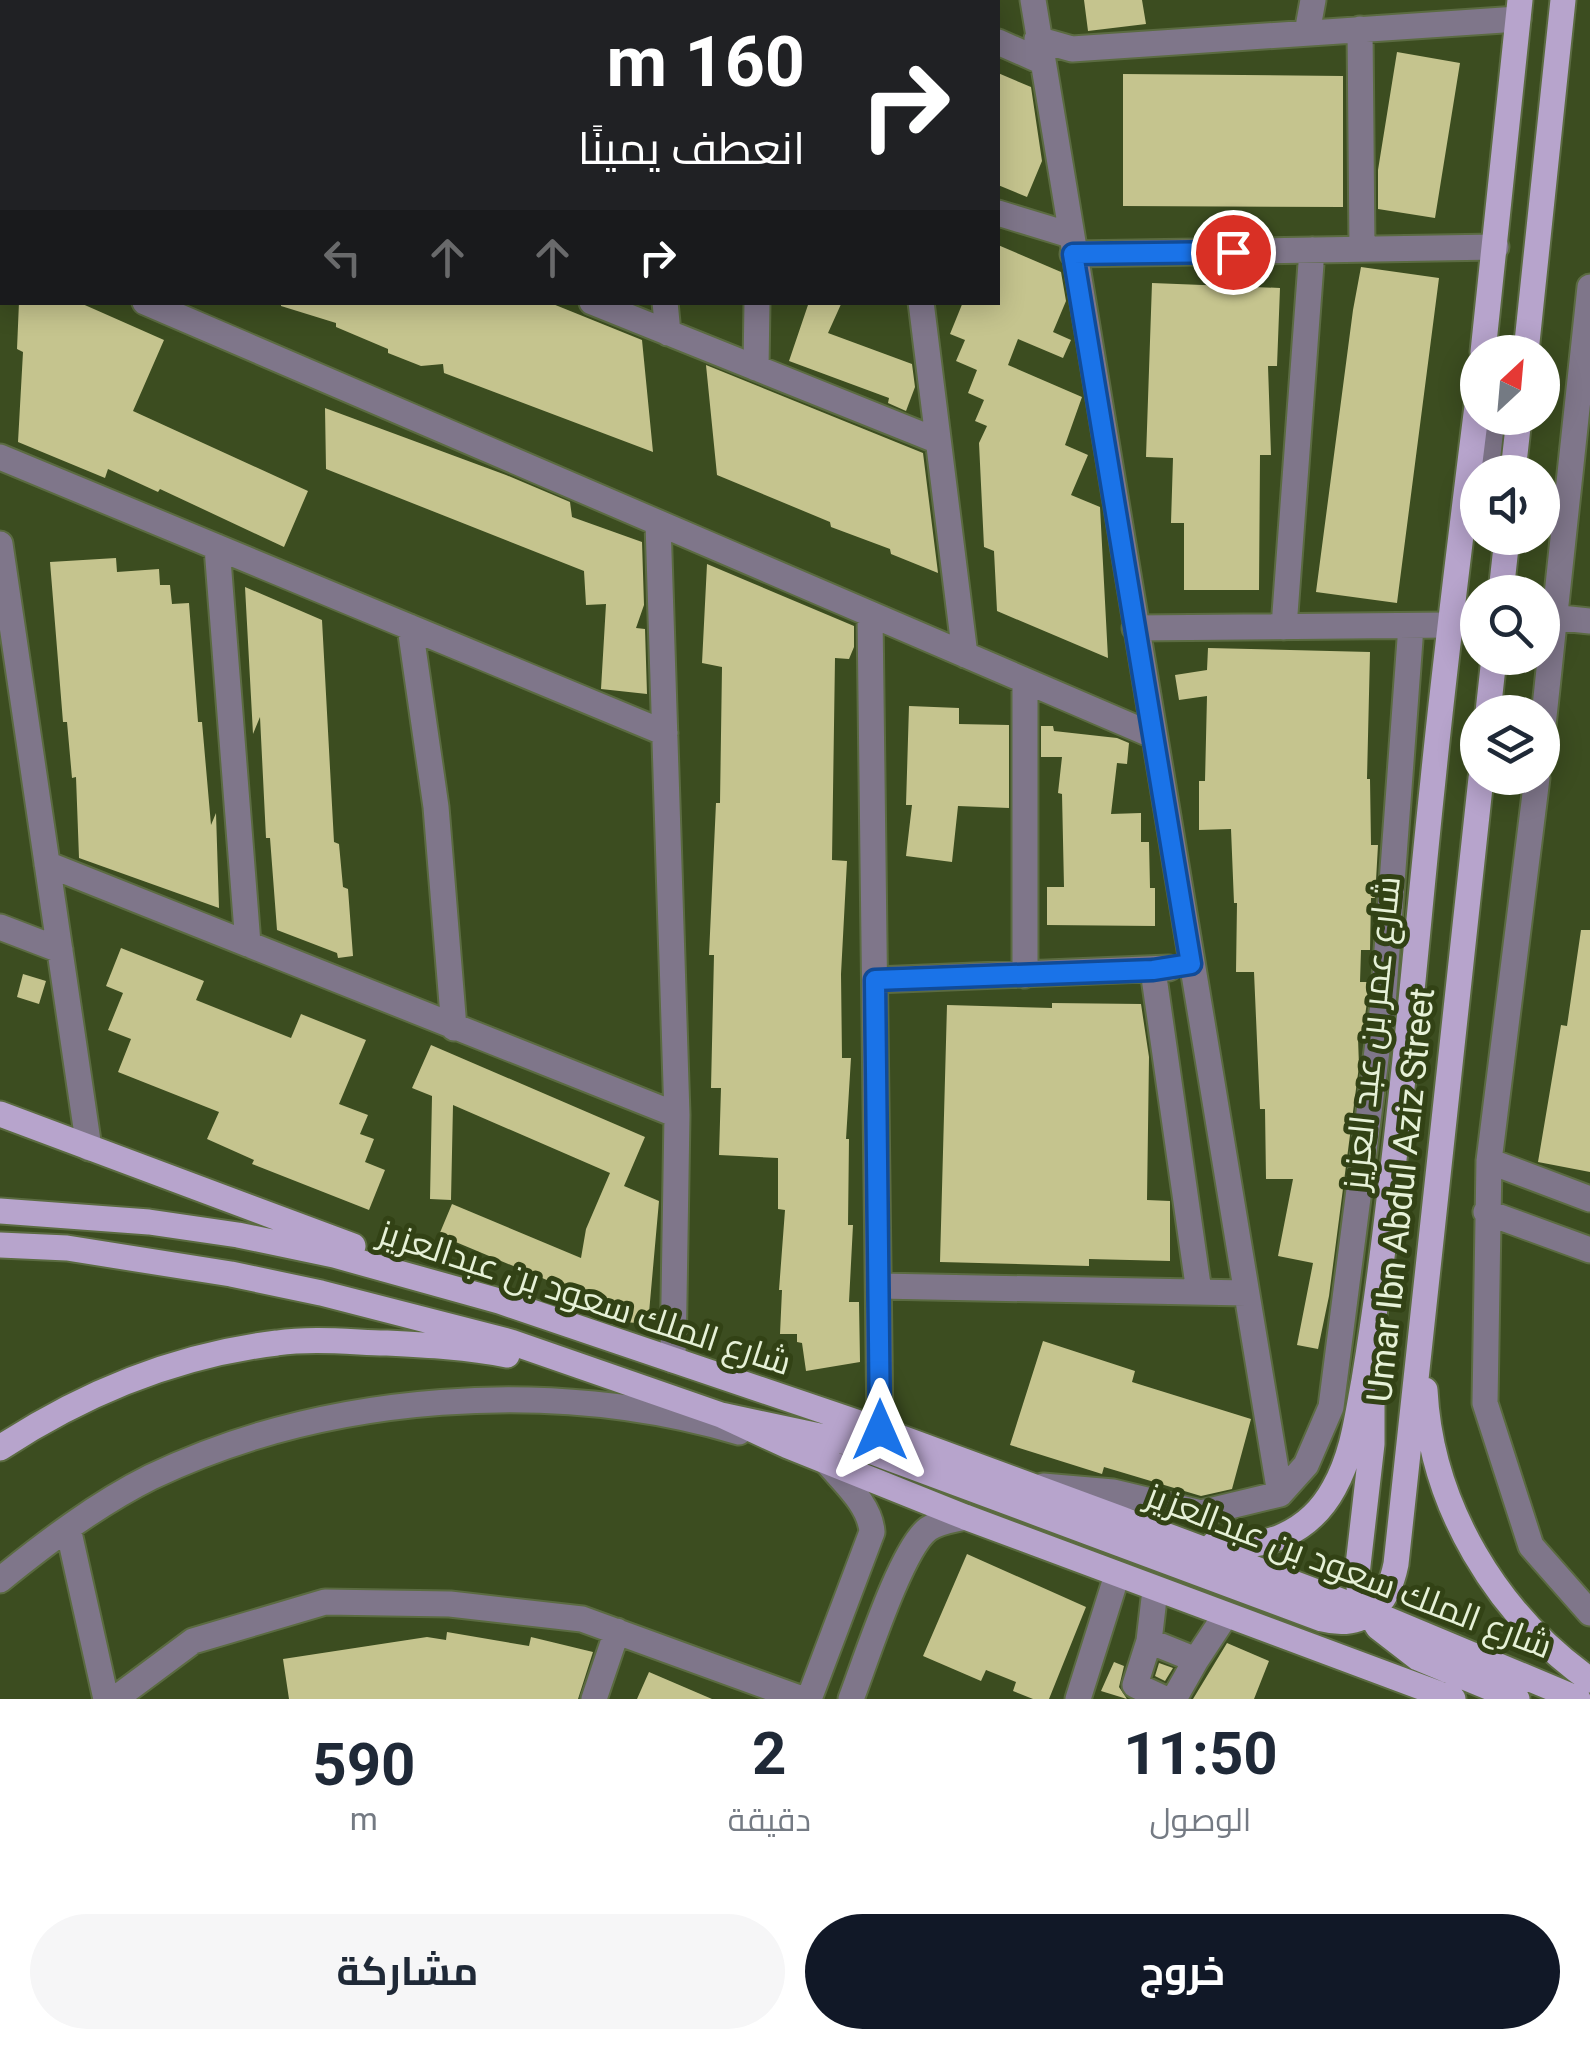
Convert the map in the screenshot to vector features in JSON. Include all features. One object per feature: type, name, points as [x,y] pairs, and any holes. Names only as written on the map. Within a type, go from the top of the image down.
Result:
[{"type":"main road","points":[[1528,335],[1562,0]]},
{"type":"main road","points":[[1487,335],[1519,9]]},
{"type":"main road","name":"شارع عمر بن عبد العزيز","points":[[1172,1538],[1239,1547],[1264,1544],[1302,1526],[1320,1511],[1350,1450],[1374,1319],[1407,1059],[1449,626],[1473,435]]},
{"type":"main road","name":"Umar Ibn Abdul Aziz Street","points":[[1370,1612],[1386,1596],[1396,1564],[1479,795]]},
{"type":"main road","points":[[0,1114],[498,1300]]},
{"type":"main road","name":"شارع الملك سعود بن عبدالعزيز","points":[[0,1211],[149,1222],[238,1235],[334,1255],[498,1300],[880,1430],[1370,1612],[1578,1699]]},
{"type":"main road","name":"شارع الملك سعود بن عبدالعزيز","points":[[0,1245],[67,1248],[231,1274],[512,1342],[721,1414],[788,1446],[965,1517],[1453,1699]]},
{"type":"main road","points":[[1374,1319],[1372,1444],[1357,1574],[1362,1599],[1391,1640],[1418,1658],[1517,1699]]},
{"type":"main road","points":[[1422,1325],[1436,1459],[1462,1529],[1491,1581],[1526,1626],[1590,1680]]},
{"type":"main road","points":[[0,1448],[36,1424],[123,1382],[199,1356],[280,1342],[420,1344],[496,1353],[643,1389]]},
{"type":"main road","points":[[721,1414],[843,1442],[1322,1619],[1339,1623],[1370,1612]]},
{"type":"street","points":[[1033,0],[1280,1494]]},
{"type":"street","points":[[1307,33],[1313,0]]},
{"type":"street","points":[[1000,42],[1040,50],[1307,33],[1519,9]]},
{"type":"street","points":[[1360,29],[1362,250]]},
{"type":"street","points":[[1000,213],[1072,244],[1312,250],[1496,247]]},
{"type":"street","points":[[1284,626],[1312,250]]},
{"type":"street","points":[[1555,575],[1590,287]]},
{"type":"street","points":[[152,305],[1152,736]]},
{"type":"street","points":[[599,305],[938,441]]},
{"type":"street","points":[[665,305],[668,333]]},
{"type":"street","points":[[756,368],[757,305]]},
{"type":"street","points":[[921,305],[965,655]]},
{"type":"street","points":[[0,456],[665,733]]},
{"type":"street","points":[[658,523],[678,1115],[674,1360]]},
{"type":"street","points":[[0,544],[11,690],[47,864],[89,1148]]},
{"type":"street","points":[[218,547],[248,944]]},
{"type":"street","points":[[870,614],[880,1430]]},
{"type":"street","points":[[1560,617],[1590,621]]},
{"type":"street","points":[[1024,1484],[1114,1492],[1201,1513],[1280,1494],[1306,1465],[1331,1408],[1382,1004],[1411,626]]},
{"type":"street","points":[[1134,628],[1449,626]]},
{"type":"street","points":[[410,627],[436,808],[454,1028]]},
{"type":"street","points":[[1025,681],[1025,975]]},
{"type":"street","points":[[1535,795],[1489,1161],[1484,1402],[1531,1546],[1590,1613]]},
{"type":"street","points":[[1394,860],[1422,898]]},
{"type":"street","points":[[47,864],[678,1115]]},
{"type":"street","points":[[0,926],[60,950]]},
{"type":"street","points":[[875,980],[1153,970],[1191,964]]},
{"type":"street","points":[[1153,970],[1199,1292]]},
{"type":"street","points":[[1489,1161],[1590,1200]]},
{"type":"street","points":[[1486,1212],[1590,1250]]},
{"type":"street","points":[[879,1286],[1246,1294]]},
{"type":"street","points":[[0,1580],[68,1528],[150,1478],[228,1447],[392,1406],[481,1400],[556,1402],[656,1413],[788,1446]]},
{"type":"street","points":[[115,1699],[194,1641],[325,1602],[450,1604],[582,1619],[805,1699],[872,1532],[872,1520],[826,1462]]},
{"type":"street","points":[[851,1699],[918,1540],[942,1522],[965,1517]]},
{"type":"street","points":[[68,1528],[106,1699]]},
{"type":"street","points":[[867,1552],[876,1546],[891,1546],[902,1557],[903,1568]]},
{"type":"street","points":[[1078,1699],[1117,1575]]},
{"type":"street","points":[[1156,1590],[1149,1641],[1135,1685],[1164,1699]]},
{"type":"street","points":[[1174,1699],[1225,1616]]},
{"type":"street","points":[[594,1699],[618,1631]]},
{"type":"street","points":[[1149,1641],[1196,1660]]},
{"type":"building","points":[[1084,0],[1142,0],[1146,24],[1088,31]]},
{"type":"building","points":[[1397,52],[1460,63],[1435,218],[1378,209],[1378,170]]},
{"type":"building","points":[[1000,74],[1031,87],[1042,161],[1027,197],[1000,186]]},
{"type":"building","points":[[1123,74],[1343,76],[1343,207],[1123,206]]},
{"type":"building","points":[[1000,246],[1061,272],[1066,301],[1053,332],[1071,340],[1063,358],[1018,339],[1008,365],[1082,397],[1065,445],[1088,455],[1071,495],[1100,507],[1108,658],[997,611],[994,551],[984,547],[979,443],[987,426],[975,421],[984,400],[968,393],[977,370],[956,361],[965,340],[950,334],[962,305],[1000,305]]},
{"type":"building","points":[[1361,267],[1439,278],[1397,603],[1316,592]]},
{"type":"building","points":[[1152,283],[1280,288],[1277,366],[1268,366],[1271,455],[1260,455],[1259,590],[1184,590],[1184,523],[1171,523],[1173,458],[1146,457]]},
{"type":"building","points":[[19,305],[85,305],[164,340],[133,411],[308,491],[284,547],[160,489],[158,492],[108,469],[105,478],[18,442],[23,352],[17,349]]},
{"type":"building","points":[[555,305],[642,340],[653,452],[444,373],[443,364],[421,366],[336,327],[336,323],[281,306]]},
{"type":"building","points":[[808,305],[841,305],[828,333],[912,364],[915,387],[906,411],[888,403],[889,398],[789,361]]},
{"type":"building","points":[[706,365],[923,453],[938,573],[717,475]]},
{"type":"building","points":[[325,408],[570,502],[572,517],[642,542],[644,605],[636,628],[645,629],[647,694],[601,689],[606,604],[586,605],[584,571],[326,469]]},
{"type":"building","points":[[116,558],[117,572],[159,569],[160,585],[170,585],[172,604],[189,603],[211,825],[216,813],[219,908],[79,858],[76,777],[72,778],[67,722],[63,722],[50,562]]},
{"type":"building","points":[[707,564],[854,626],[854,647],[849,659],[835,658],[832,860],[847,861],[841,974],[842,1058],[851,1058],[846,1139],[848,1225],[853,1225],[849,1302],[859,1302],[860,1362],[806,1371],[797,1334],[780,1334],[785,1210],[778,1209],[778,1158],[719,1155],[721,1088],[711,1088],[714,955],[709,955],[716,803],[720,803],[722,667],[702,663]]},
{"type":"building","points":[[245,587],[322,620],[334,842],[339,844],[343,887],[348,889],[353,956],[338,958],[337,953],[277,930],[270,838],[266,838],[260,717],[253,734]]},
{"type":"building","points":[[1208,648],[1370,652],[1367,779],[1371,845],[1378,845],[1375,898],[1371,898],[1370,950],[1361,950],[1360,982],[1368,982],[1367,1002],[1362,1037],[1358,1038],[1359,1066],[1329,1296],[1318,1349],[1297,1345],[1313,1263],[1278,1256],[1293,1179],[1266,1179],[1265,1109],[1260,1109],[1254,972],[1236,972],[1237,903],[1231,829],[1199,830],[1199,781],[1205,781],[1207,696],[1179,700],[1175,675],[1207,670]]},
{"type":"building","points":[[909,706],[959,708],[959,724],[1009,725],[1009,808],[958,806],[952,862],[906,856],[912,805],[906,805]]},
{"type":"building","points":[[1041,726],[1129,743],[1127,764],[1117,763],[1111,814],[1141,813],[1141,842],[1149,842],[1150,888],[1155,888],[1155,926],[1047,925],[1047,887],[1064,887],[1062,794],[1058,793],[1062,757],[1041,757]]},
{"type":"building","points":[[1581,930],[1590,930],[1590,1172],[1538,1162],[1561,1025],[1567,1026]]},
{"type":"building","points":[[121,948],[204,981],[196,1000],[291,1038],[301,1014],[366,1040],[339,1104],[368,1115],[360,1134],[374,1139],[365,1162],[385,1170],[369,1210],[252,1164],[254,1160],[207,1139],[219,1112],[118,1072],[131,1039],[108,1030],[123,993],[106,986]]},
{"type":"building","points":[[23,974],[46,981],[39,1004],[17,997]]},
{"type":"building","points":[[1052,1003],[1141,1004],[1149,1057],[1147,1200],[1170,1201],[1170,1261],[1089,1259],[1089,1266],[940,1262],[947,1005],[1052,1008]]},
{"type":"building","points":[[431,1045],[645,1137],[624,1186],[659,1201],[648,1324],[625,1322],[574,1300],[578,1293],[439,1235],[452,1204],[581,1258],[586,1229],[610,1173],[453,1105],[451,1200],[430,1199],[432,1096],[412,1088]]},
{"type":"building","points":[[1043,1341],[1135,1371],[1132,1382],[1251,1419],[1232,1489],[1201,1496],[1104,1467],[1102,1474],[1010,1445]]},
{"type":"building","points":[[967,1554],[1086,1607],[1049,1699],[1033,1699],[1013,1691],[1016,1682],[986,1670],[981,1681],[923,1656]]},
{"type":"building","points":[[447,1632],[529,1646],[531,1637],[593,1652],[578,1699],[289,1699],[283,1659],[427,1637],[446,1640]]},
{"type":"building","points":[[1227,1643],[1269,1661],[1254,1699],[1193,1699]]},
{"type":"building","points":[[1114,1662],[1124,1666],[1119,1687],[1127,1699],[1101,1691]]},
{"type":"building","points":[[1159,1663],[1173,1668],[1165,1681],[1155,1676]]},
{"type":"building","points":[[649,1672],[712,1699],[637,1699]]},
{"type":"route","points":[[880,1430],[875,980],[1153,970],[1191,964],[1073,254],[1233,252]]}]
